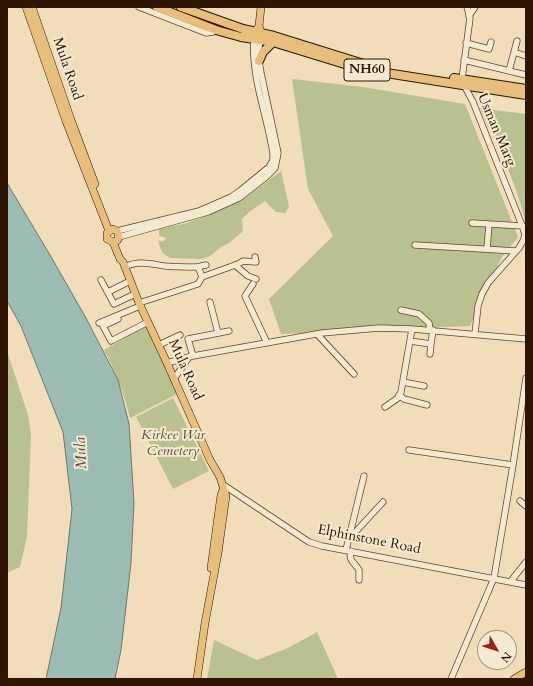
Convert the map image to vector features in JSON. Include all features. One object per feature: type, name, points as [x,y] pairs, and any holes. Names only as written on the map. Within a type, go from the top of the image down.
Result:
[{"type":"highway","name":"NH60","points":[[157,7],[216,30],[258,34],[272,42],[360,69],[526,89]]},
{"type":"highway","name":"NH60","points":[[183,7],[258,34],[362,64],[526,95]]},
{"type":"highway","points":[[259,61],[263,52],[272,42]]},
{"type":"main road","points":[[26,7],[66,121],[114,235]]},
{"type":"main road","name":"Mula Road","points":[[32,7],[71,120],[114,235],[120,259],[124,264],[135,294],[222,487]]},
{"type":"main road","points":[[258,34],[261,7]]},
{"type":"main road","points":[[197,679],[217,542],[222,487]]},
{"type":"main road","points":[[192,679],[212,574]]},
{"type":"main road","points":[[514,679],[526,672]]},
{"type":"street","points":[[139,7],[206,33],[216,30]]},
{"type":"street","points":[[463,82],[469,16],[467,7]]},
{"type":"street","points":[[469,16],[475,7]]},
{"type":"street","points":[[114,235],[206,208],[236,193],[271,166],[273,153],[253,56],[258,34]]},
{"type":"street","points":[[114,235],[208,212],[239,198],[275,168],[278,158],[278,149],[259,61],[258,34]]},
{"type":"street","points":[[509,71],[516,41]]},
{"type":"street","points":[[466,43],[489,49],[491,42]]},
{"type":"street","points":[[514,52],[526,56]]},
{"type":"street","points":[[464,60],[526,75]]},
{"type":"street","name":"Usman Marg","points":[[463,82],[473,102],[523,226],[525,235],[516,251],[488,283],[482,294],[478,306],[475,334]]},
{"type":"street","points":[[472,223],[523,226]]},
{"type":"street","points":[[487,249],[489,224]]},
{"type":"street","points":[[416,245],[516,251]]},
{"type":"street","points":[[99,323],[140,304],[198,284],[202,277],[245,260],[256,262],[255,257]]},
{"type":"street","points":[[124,264],[141,262],[166,266],[197,267],[206,265]]},
{"type":"street","points":[[235,265],[255,281],[245,296],[267,343]]},
{"type":"street","points":[[197,267],[202,277]]},
{"type":"street","points":[[101,280],[114,304],[135,294]]},
{"type":"street","points":[[108,292],[130,281]]},
{"type":"street","points":[[210,302],[218,333]]},
{"type":"street","points":[[401,310],[419,314],[429,323],[431,330],[430,354]]},
{"type":"street","points":[[118,319],[104,326],[111,341],[148,322]]},
{"type":"street","points":[[167,363],[191,356],[317,334],[379,328],[431,330],[526,338]]},
{"type":"street","points":[[385,407],[399,396],[403,382],[412,329]]},
{"type":"street","points":[[174,379],[191,356],[188,339],[229,331]]},
{"type":"street","points":[[317,334],[354,374]]},
{"type":"street","points":[[159,345],[180,335]]},
{"type":"street","points":[[410,340],[431,344]]},
{"type":"street","points":[[451,679],[494,578],[526,378]]},
{"type":"street","points":[[403,382],[424,386]]},
{"type":"street","points":[[399,396],[404,399],[427,405]]},
{"type":"street","points":[[409,450],[513,465]]},
{"type":"street","points":[[359,580],[359,570],[350,559],[348,551],[349,539],[364,476]]},
{"type":"street","name":"Elphinstone Road","points":[[222,487],[309,542],[348,551],[526,584]]},
{"type":"street","points":[[349,539],[383,502]]},
{"type":"street","points":[[520,502],[526,506]]},
{"type":"street","points":[[511,582],[526,562]]},
{"type":"green space","points":[[292,79],[363,87],[465,104],[518,237],[502,257],[470,326],[281,334],[269,299],[333,236],[308,189]]},
{"type":"green space","points":[[480,108],[526,114],[526,226],[518,195]]},
{"type":"green space","points":[[281,171],[289,207],[285,213],[276,212],[265,201],[242,219],[243,231],[210,256],[201,259],[170,258],[161,250],[158,240],[162,242],[167,238],[159,236],[159,229],[187,223],[246,197]]},
{"type":"green space","points":[[147,325],[177,394],[130,418],[119,383],[104,350]]},
{"type":"green space","points":[[7,351],[28,415],[31,435],[27,536],[20,567],[7,573]]},
{"type":"green space","name":"Kirkee War Cemetery","points":[[173,398],[209,471],[173,489],[136,417]]},
{"type":"green space","points":[[317,632],[338,679],[207,679],[214,640],[257,660],[288,648]]},
{"type":"water","name":"Mula","points":[[7,183],[86,318],[118,380],[129,424],[134,503],[131,563],[121,650],[115,679],[46,679],[61,608],[72,509],[63,432],[21,326],[7,301]]}]
